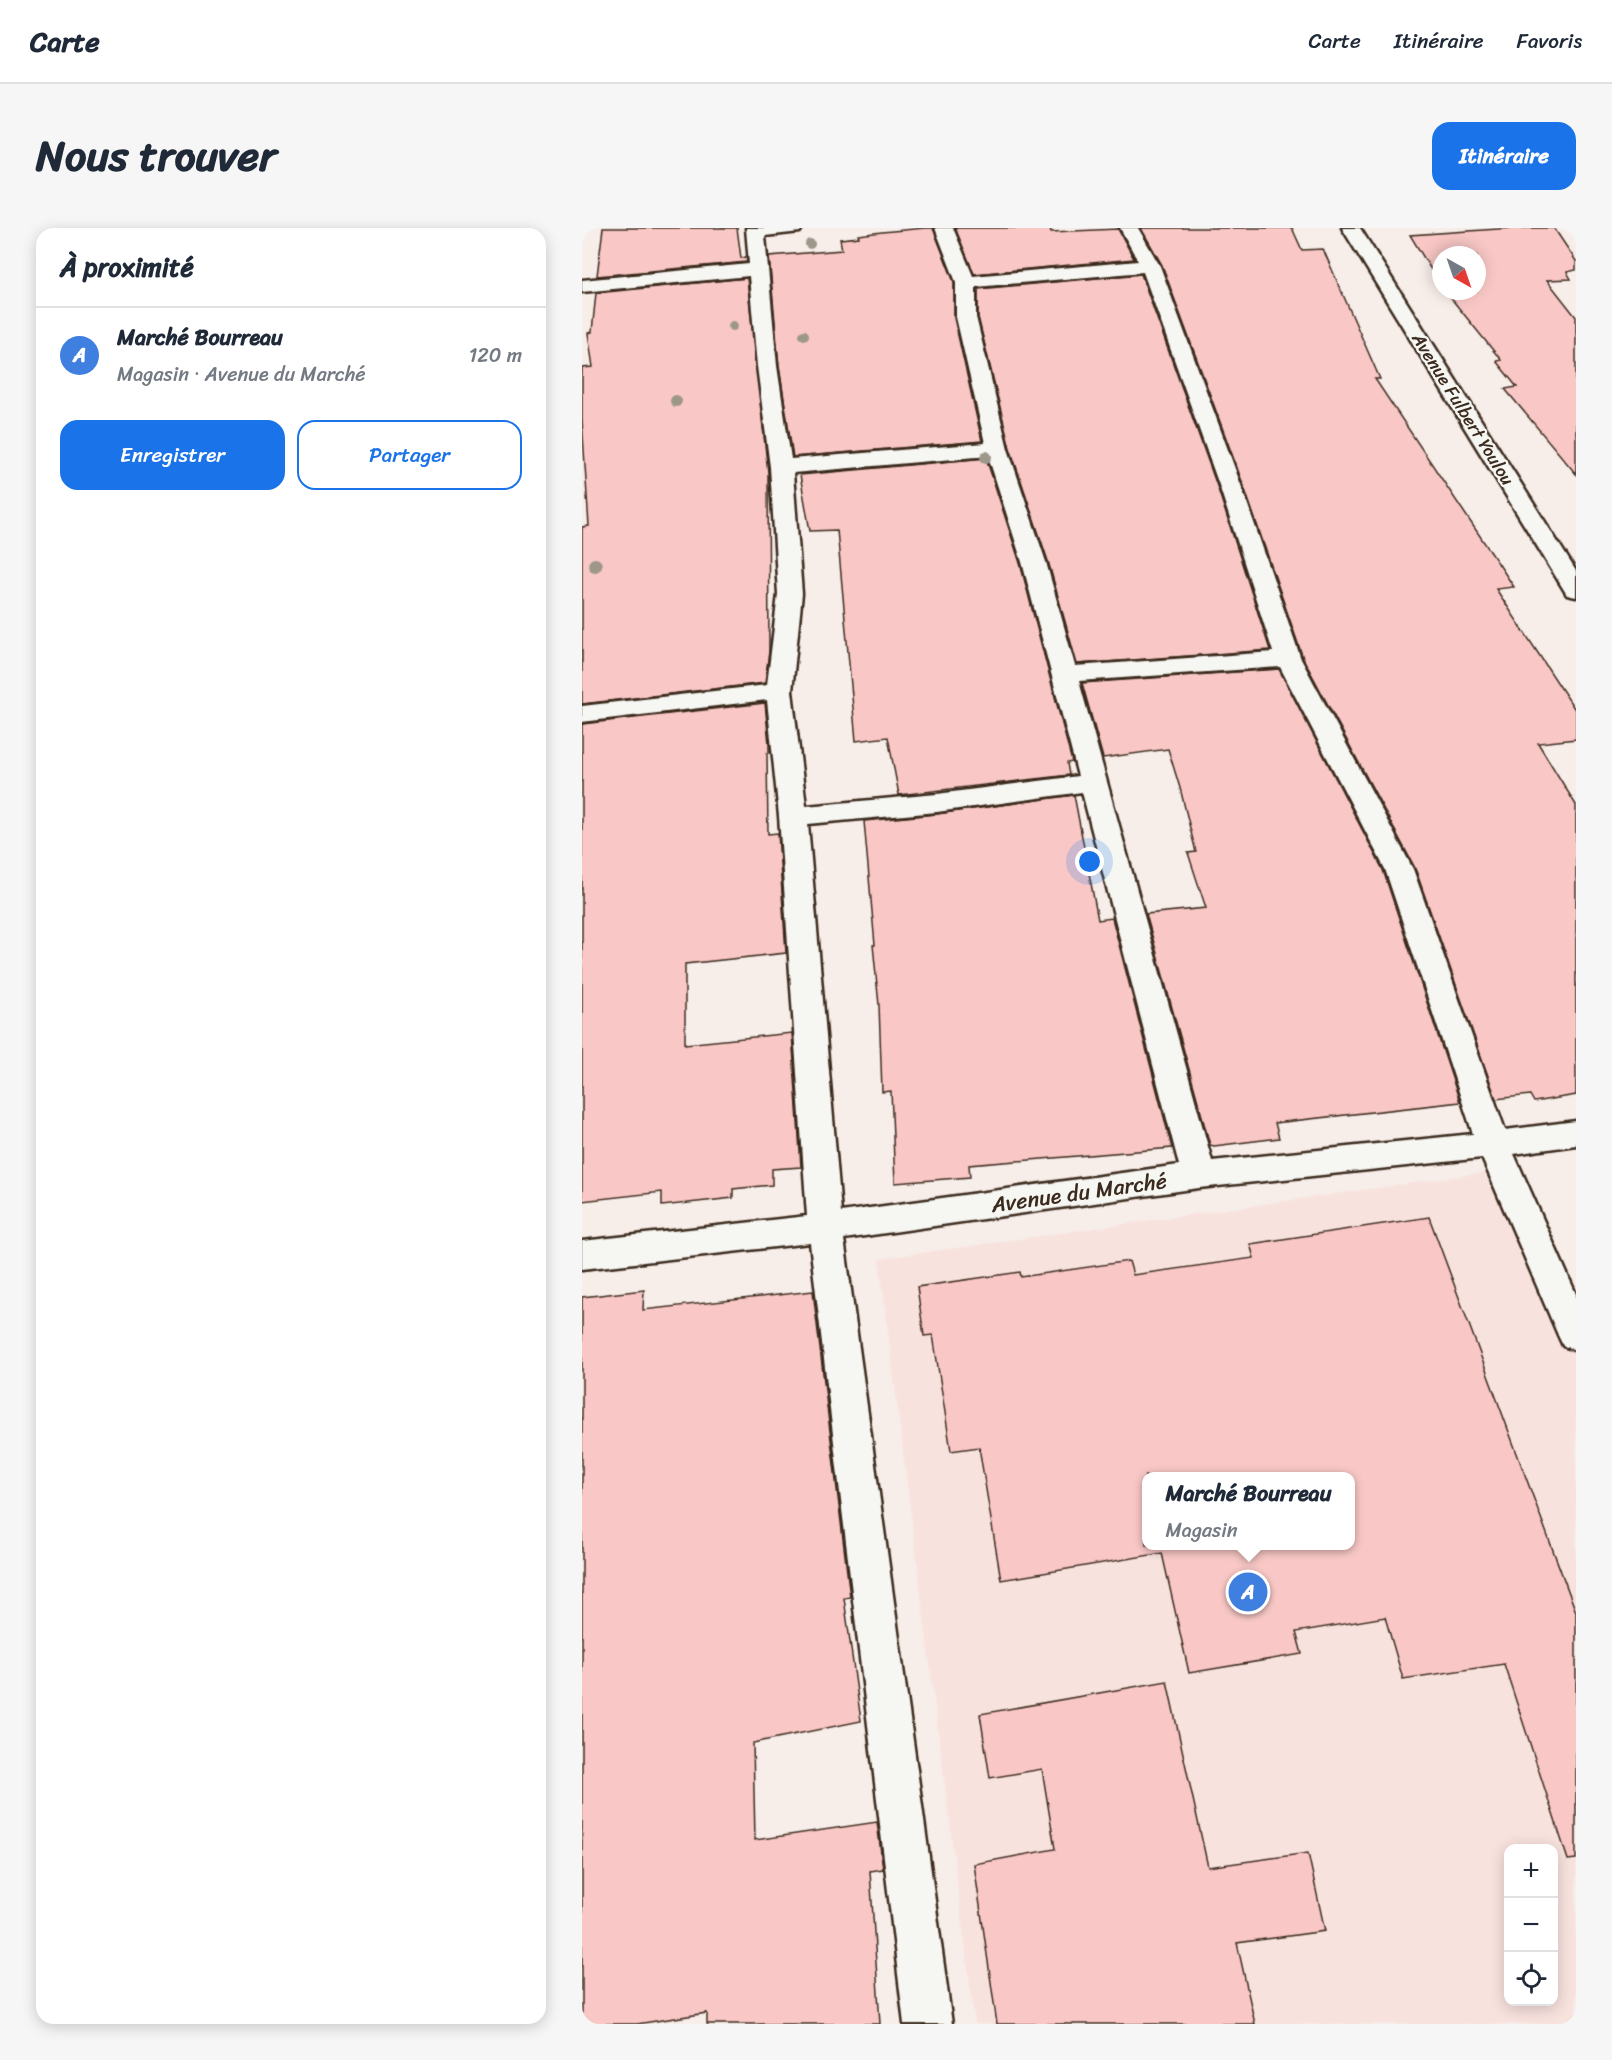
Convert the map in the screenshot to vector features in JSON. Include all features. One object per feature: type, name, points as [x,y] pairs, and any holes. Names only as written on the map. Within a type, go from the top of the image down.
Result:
[{"type":"street","points":[[793,228],[755,230],[757,269],[781,467],[790,594],[778,691],[793,816],[825,1228],[928,2024]]},
{"type":"street","points":[[944,228],[966,282],[966,317],[997,449],[1035,562],[1199,1175]]},
{"type":"street","points":[[1129,228],[1150,267],[1230,485],[1288,659],[1399,869],[1493,1144],[1576,1335]]},
{"type":"street","name":"Avenue Fulbert Youlou","points":[[1351,228],[1576,590]]},
{"type":"street","points":[[966,282],[1150,267]]},
{"type":"street","points":[[582,286],[757,269]]},
{"type":"street","points":[[781,467],[997,449]]},
{"type":"street","points":[[1065,674],[1288,659]]},
{"type":"street","points":[[582,714],[778,691]]},
{"type":"street","points":[[793,816],[938,803],[1094,782]]},
{"type":"street","name":"Avenue du Marché","points":[[582,1255],[825,1228],[1199,1175],[1576,1133]]},
{"type":"shaded area","points":[[1504,1170],[1576,1335],[1576,2024],[975,2024],[879,1259]]},
{"type":"building","points":[[603,228],[737,228],[741,258],[746,257],[747,262],[597,276]]},
{"type":"building","points":[[933,228],[954,282],[954,318],[982,441],[793,457],[779,366],[769,256],[842,250],[840,239]]},
{"type":"building","points":[[955,228],[1050,228],[1051,232],[1118,229],[1134,259],[974,274]]},
{"type":"building","points":[[1141,228],[1292,228],[1302,250],[1323,249],[1380,379],[1375,379],[1514,587],[1496,589],[1576,711],[1576,739],[1538,743],[1576,805],[1576,1095],[1534,1102],[1530,1095],[1496,1099],[1415,868],[1303,658],[1243,484],[1162,265]]},
{"type":"building","points":[[1513,228],[1554,228],[1576,261],[1576,270],[1567,272],[1571,279],[1547,280],[1576,317],[1576,474],[1505,389],[1517,387],[1496,361],[1501,360],[1452,300],[1486,300],[1486,246],[1432,246],[1432,271],[1410,235]]},
{"type":"building","points":[[1141,274],[1217,486],[1270,650],[1077,664],[1048,561],[1010,448],[978,317],[978,289]]},
{"type":"building","points":[[747,278],[768,473],[769,651],[765,683],[582,704],[582,527],[589,526],[582,419],[582,368],[593,367],[588,333],[592,332],[596,293]]},
{"type":"building","points":[[986,458],[1020,563],[1072,762],[1067,763],[1069,775],[899,795],[888,737],[856,741],[837,530],[810,531],[800,475]]},
{"type":"building","points":[[1279,669],[1383,870],[1460,1102],[1275,1123],[1279,1138],[1214,1146],[1210,1145],[1146,914],[1206,908],[1188,853],[1196,852],[1180,788],[1168,749],[1103,758],[1082,683]]},
{"type":"building","points":[[765,703],[769,744],[769,753],[767,753],[768,834],[778,833],[786,953],[685,964],[685,1044],[792,1033],[801,1167],[772,1169],[772,1185],[733,1189],[733,1198],[662,1206],[662,1192],[582,1201],[582,724]]},
{"type":"building","points":[[1074,795],[1098,920],[1112,918],[1172,1148],[969,1165],[970,1177],[895,1183],[891,1091],[882,1092],[879,1005],[864,821],[937,814]]},
{"type":"building","points":[[1429,1217],[1576,1612],[1576,1859],[1568,1860],[1504,1664],[1403,1679],[1385,1617],[1296,1632],[1302,1654],[1189,1673],[1162,1553],[1001,1580],[979,1447],[951,1451],[933,1335],[924,1336],[917,1287],[1020,1272],[1021,1277],[1129,1261],[1133,1275],[1254,1258],[1250,1244]]},
{"type":"building","points":[[644,1290],[643,1310],[813,1291],[850,1597],[844,1598],[861,1721],[753,1743],[755,1840],[877,1822],[883,1869],[870,1871],[880,2024],[707,2024],[707,2013],[637,2024],[582,2024],[582,1297]]},
{"type":"building","points":[[1167,1681],[1208,1867],[1308,1853],[1325,1931],[1237,1943],[1255,2024],[997,2024],[974,1864],[1055,1849],[1042,1769],[990,1778],[980,1714]]},
{"type":"place","name":"Marché Bourreau","points":[[1248,1592]]}]
